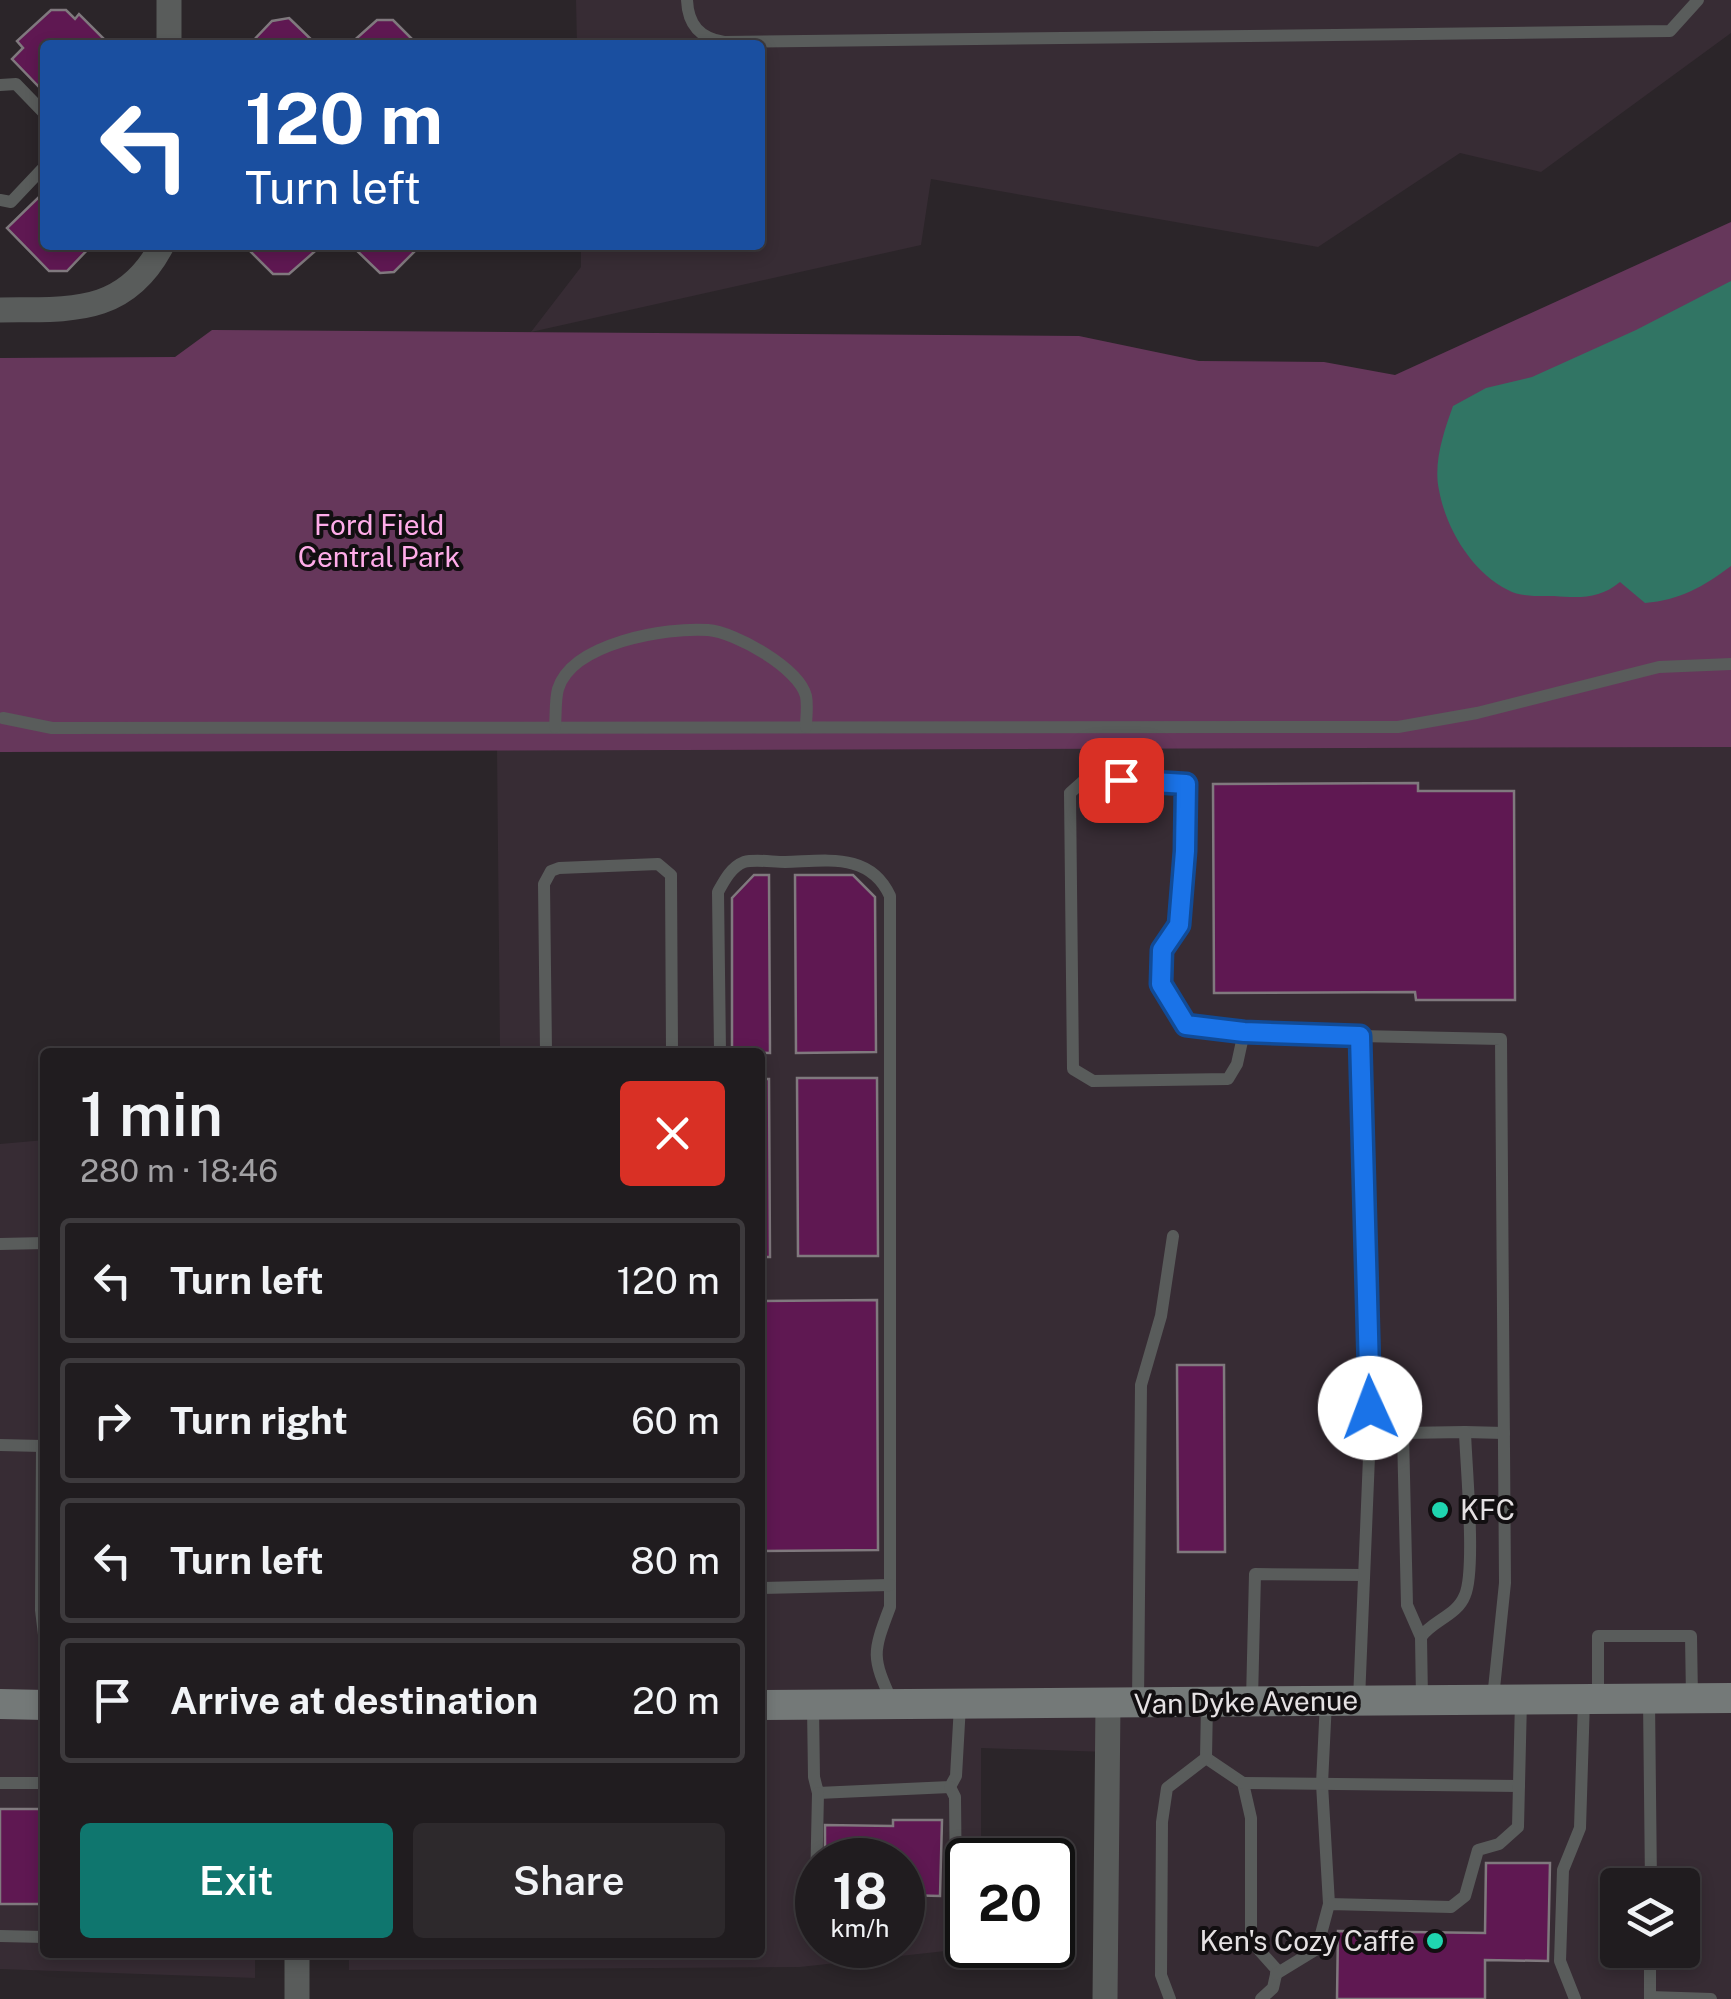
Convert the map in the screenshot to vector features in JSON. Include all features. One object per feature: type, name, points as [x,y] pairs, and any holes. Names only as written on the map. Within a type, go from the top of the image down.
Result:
[{"type":"main road","name":"Van Dyke Avenue","points":[[765,1705],[1731,1698]]},
{"type":"main road","points":[[0,1704],[40,1705]]},
{"type":"street","points":[[169,0],[169,40]]},
{"type":"street","points":[[0,310],[100,304],[123,292],[146,271],[159,250]]},
{"type":"street","points":[[1105,1999],[1123,1704]]},
{"type":"street","points":[[297,1958],[297,1999]]},
{"type":"lane","points":[[687,0],[688,16],[694,27],[710,40]]},
{"type":"lane","points":[[765,41],[1670,30],[1698,0]]},
{"type":"lane","points":[[0,85],[16,84],[40,109]]},
{"type":"lane","points":[[0,200],[11,202],[40,171]]},
{"type":"lane","points":[[554,727],[558,686],[580,659],[629,638],[710,630],[770,655],[796,677],[806,696],[806,727]]},
{"type":"lane","points":[[1,715],[52,728],[1398,726],[1477,713],[1659,667],[1731,664]]},
{"type":"lane","points":[[1244,1032],[1237,1064],[1228,1079],[1093,1081],[1072,1070],[1070,793],[1088,777],[1186,784],[1179,925],[1162,950],[1161,984],[1186,1025],[1244,1032],[1501,1039],[1507,1698],[1519,1786],[1518,1828],[1500,1844],[1478,1850],[1465,1896],[1451,1907],[1330,1904]]},
{"type":"lane","points":[[720,1048],[718,892],[728,874],[744,862],[852,861],[884,882],[890,896],[890,1607],[875,1649],[877,1668],[894,1705]]},
{"type":"lane","points":[[546,1048],[544,884],[551,871],[658,864],[670,875],[672,1048]]},
{"type":"lane","points":[[1359,1700],[1370,1408],[1360,1036]]},
{"type":"lane","points":[[1123,1704],[1141,1385],[1161,1316],[1173,1236]]},
{"type":"lane","points":[[0,1244],[40,1243]]},
{"type":"lane","points":[[1421,1636],[1449,1616],[1466,1594],[1466,1432]]},
{"type":"lane","points":[[1422,1700],[1421,1636],[1407,1605],[1403,1433],[1504,1433]]},
{"type":"lane","points":[[0,1445],[40,1446]]},
{"type":"lane","points":[[1252,1702],[1255,1574],[1364,1575]]},
{"type":"lane","points":[[765,1588],[890,1585]]},
{"type":"lane","points":[[1576,1999],[1560,1960],[1563,1870],[1580,1828],[1598,1636],[1691,1636],[1692,1698]]},
{"type":"lane","points":[[1649,1698],[1651,1868]]},
{"type":"lane","points":[[1276,1974],[1317,1949],[1330,1904],[1322,1784],[1326,1701]]},
{"type":"lane","points":[[1206,1703],[1206,1758]]},
{"type":"lane","points":[[813,1705],[817,1838]]},
{"type":"lane","points":[[950,1786],[956,1776],[960,1705]]},
{"type":"lane","points":[[1206,1758],[1243,1783],[1519,1786]]},
{"type":"lane","points":[[1170,1999],[1161,1975],[1162,1822],[1167,1788],[1206,1758]]},
{"type":"lane","points":[[0,1782],[40,1783]]},
{"type":"lane","points":[[1243,1783],[1251,1818],[1251,1941],[1276,1970],[1272,1988],[1261,1999]]},
{"type":"lane","points":[[818,1793],[950,1786]]},
{"type":"lane","points":[[950,1786],[955,1797],[955,1838]]},
{"type":"lane","points":[[0,1936],[40,1937]]},
{"type":"lane","points":[[1650,1968],[1650,1998],[1711,1999]]},
{"type":"shaded area","points":[[576,0],[1731,0],[1731,33],[1541,172],[1460,153],[1318,247],[931,179],[921,245],[531,332],[581,267],[581,250],[765,250],[765,40],[577,40]]},
{"type":"shaded area","points":[[1731,281],[1731,566],[1691,591],[1645,603],[1620,582],[1597,594],[1572,597],[1518,594],[1495,582],[1463,548],[1442,505],[1438,458],[1453,406],[1486,388],[1532,377]]},
{"type":"shaded area","points":[[1731,747],[1731,1999],[1105,1999],[1108,1752],[981,1748],[981,1838],[945,1838],[945,1951],[925,1953],[925,1838],[795,1838],[795,1967],[349,1970],[349,1958],[765,1958],[765,1048],[500,1048],[497,749]]},
{"type":"shaded area","points":[[40,1140],[40,1958],[255,1958],[255,1978],[0,1969],[0,1144]]},
{"type":"green space","name":"Ford Field Central Park","points":[[1731,222],[1731,747],[0,752],[0,358],[175,357],[212,330],[1079,336],[1199,361],[1324,362],[1395,375]]},
{"type":"building","points":[[51,10],[66,10],[75,19],[79,14],[105,40],[40,40],[40,88],[12,59],[23,48],[17,41]]},
{"type":"building","points":[[289,18],[312,40],[254,40],[272,21]]},
{"type":"building","points":[[377,20],[393,20],[413,40],[355,40]]},
{"type":"building","points":[[40,196],[40,250],[87,250],[67,271],[49,271],[7,228]]},
{"type":"building","points":[[249,250],[316,250],[289,274],[273,274]]},
{"type":"building","points":[[356,250],[416,250],[394,272],[380,273]]},
{"type":"building","points":[[1418,783],[1418,791],[1514,791],[1515,1000],[1416,1000],[1415,992],[1214,993],[1213,784]]},
{"type":"building","points":[[754,875],[769,875],[770,1053],[765,1053],[765,1048],[732,1048],[732,898]]},
{"type":"building","points":[[795,875],[853,875],[875,897],[876,1052],[796,1053]]},
{"type":"building","points":[[797,1078],[877,1078],[878,1256],[798,1256]]},
{"type":"building","points":[[765,1079],[769,1079],[770,1257],[765,1257]]},
{"type":"building","points":[[877,1300],[878,1550],[765,1551],[765,1301]]},
{"type":"building","points":[[1177,1365],[1224,1365],[1225,1552],[1178,1552]]},
{"type":"building","points":[[0,1809],[40,1809],[40,1904],[0,1904]]},
{"type":"building","points":[[893,1820],[942,1820],[940,1896],[925,1896],[925,1838],[825,1838],[825,1825],[893,1826]]},
{"type":"building","points":[[1486,1863],[1550,1863],[1548,1961],[1485,1960],[1485,1999],[1337,1999],[1338,1931],[1485,1933]]},
{"type":"place","name":"KFC","points":[[1440,1510]]},
{"type":"place","name":"Ken's Cozy Caffe","points":[[1435,1941]]},
{"type":"route","points":[[1121,780],[1186,784],[1179,925],[1162,950],[1161,984],[1186,1025],[1244,1032],[1360,1036],[1370,1408]]}]
